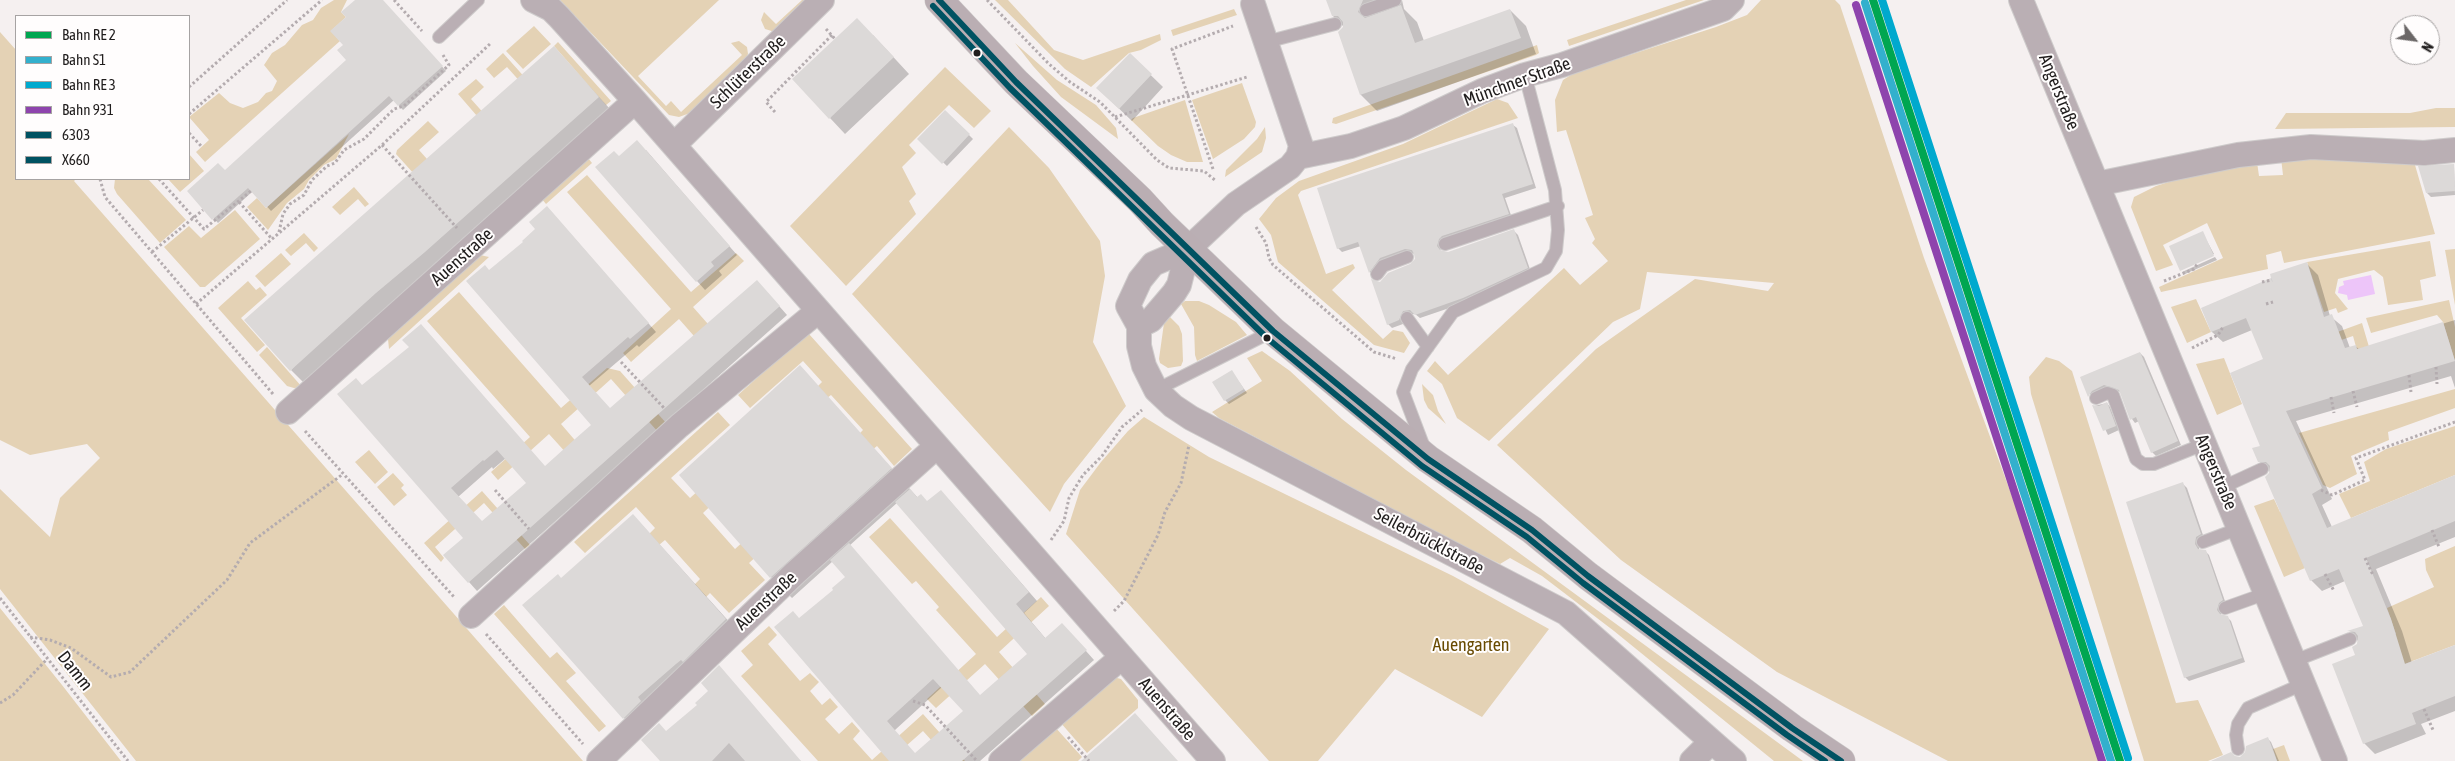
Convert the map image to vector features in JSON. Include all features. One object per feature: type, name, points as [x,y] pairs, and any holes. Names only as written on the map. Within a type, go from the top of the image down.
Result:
[{"type":"main road","points":[[939,0],[1016,82],[1140,200],[1273,331],[1428,459],[1532,530],[1588,576],[1792,728],[1841,761]]},
{"type":"street","name":"Auenstraße","points":[[533,0],[551,9],[559,16],[674,144],[818,312],[1098,627],[1213,761]]},
{"type":"street","name":"Schlüterstraße","points":[[674,144],[822,0]]},
{"type":"street","name":"Münchner Straße","points":[[1298,157],[1351,146],[1404,128],[1482,91],[1525,75],[1562,66],[1723,9],[1732,0]]},
{"type":"street","name":"Angerstraße","points":[[2021,0],[2166,356],[2267,593],[2334,761]]},
{"type":"street","points":[[1139,326],[1151,320],[1174,293],[1179,285],[1188,249],[1236,204],[1290,167],[1298,157],[1301,146],[1252,2]]},
{"type":"street","name":"Auenstraße","points":[[288,412],[635,101]]},
{"type":"street","points":[[2097,184],[2238,155],[2311,147],[2424,153],[2455,150]]},
{"type":"street","name":"Seilerbrücklstraße","points":[[1188,249],[1153,264],[1140,280],[1128,306],[1139,326],[1139,346],[1152,398],[1172,406],[1191,418],[1566,613],[1734,761]]},
{"type":"street","points":[[471,616],[544,547],[679,426],[818,312]]},
{"type":"street","name":"Auenstraße","points":[[594,756],[937,446]]},
{"type":"street","points":[[1001,761],[1122,657]]},
{"type":"street","points":[[1692,761],[1711,742]]},
{"type":"lane","points":[[434,41],[478,0]]},
{"type":"lane","points":[[1366,10],[1396,0]]},
{"type":"lane","points":[[1266,42],[1335,24]]},
{"type":"lane","points":[[1428,459],[1403,392],[1407,365],[1428,346],[1453,312],[1546,268],[1556,251],[1558,206],[1525,75]]},
{"type":"lane","points":[[1445,244],[1558,206]]},
{"type":"lane","points":[[1377,274],[1383,266],[1407,257]]},
{"type":"lane","points":[[1407,318],[1428,346]]},
{"type":"lane","points":[[1152,398],[1273,331]]},
{"type":"lane","points":[[2096,398],[2107,393],[2113,395],[2136,459],[2143,464],[2154,464],[2204,444]]},
{"type":"lane","points":[[2223,487],[2262,470]]},
{"type":"lane","points":[[2203,542],[2240,528]]},
{"type":"lane","points":[[2225,608],[2267,593]]},
{"type":"lane","points":[[2294,661],[2350,639]]},
{"type":"lane","points":[[2238,749],[2236,735],[2238,724],[2248,708],[2303,684]]},
{"type":"path","points":[[190,86],[287,0]]},
{"type":"path","points":[[190,113],[322,0]]},
{"type":"path","points":[[278,234],[283,214],[290,204],[304,195],[312,180],[327,166],[334,163],[344,150],[364,139],[394,109],[404,106],[449,65],[449,62],[434,41],[394,0]]},
{"type":"path","points":[[987,0],[1048,64],[1070,82],[1100,102],[1158,160],[1169,168],[1204,171],[1216,181]]},
{"type":"path","points":[[1213,169],[1172,49],[1233,26]]},
{"type":"path","points":[[825,29],[835,39]]},
{"type":"path","points":[[775,112],[766,102],[832,36]]},
{"type":"path","points":[[196,304],[382,145],[491,43]]},
{"type":"path","points":[[1115,117],[1247,77]]},
{"type":"path","points":[[190,134],[202,147]]},
{"type":"path","points":[[382,145],[473,247]]},
{"type":"path","points":[[100,180],[105,197],[288,412],[594,756]]},
{"type":"path","points":[[159,180],[204,229],[251,191]]},
{"type":"path","points":[[239,202],[272,239]]},
{"type":"path","points":[[152,252],[203,210]]},
{"type":"path","points":[[1256,227],[1266,243],[1272,265],[1374,352],[1407,365]]},
{"type":"path","points":[[2160,283],[2194,269],[2198,263]]},
{"type":"path","points":[[2262,282],[2272,280]]},
{"type":"path","points":[[2266,304],[2273,302]]},
{"type":"path","points":[[2188,350],[2218,335],[2223,327]]},
{"type":"path","points":[[621,362],[679,426]]},
{"type":"path","points":[[2436,367],[2437,384]]},
{"type":"path","points":[[2410,375],[2411,392]]},
{"type":"path","points":[[2353,391],[2357,407]]},
{"type":"path","points":[[2331,397],[2334,413]]},
{"type":"path","points":[[1032,554],[1052,540],[1064,521],[1069,498],[1082,475],[1102,456],[1122,427],[1152,398]]},
{"type":"path","points":[[2321,490],[2332,495],[2365,480],[2356,458],[2455,422]]},
{"type":"path","points":[[1098,627],[1124,601],[1158,535],[1165,512],[1181,483],[1190,440]]},
{"type":"path","points":[[30,637],[50,640],[71,648],[111,677],[130,672],[227,580],[250,543],[343,474]]},
{"type":"path","points":[[495,490],[544,547]]},
{"type":"path","points":[[2432,530],[2439,547]]},
{"type":"path","points":[[2365,558],[2373,575]]},
{"type":"path","points":[[2325,574],[2334,591]]},
{"type":"path","name":"Damm","points":[[0,598],[128,761]]},
{"type":"path","points":[[0,703],[13,695],[47,659]]},
{"type":"path","points":[[913,701],[924,705],[977,761]]},
{"type":"path","points":[[2424,709],[2433,730]]},
{"type":"path","points":[[1051,718],[1089,761]]},
{"type":"green space","points":[[334,0],[347,0],[341,12],[346,17],[331,31],[340,41],[205,162],[196,152],[209,140],[190,116],[219,93],[230,103],[243,108],[258,102],[266,93],[272,91],[277,81],[264,65],[272,53],[285,45],[302,25],[313,20],[321,8]]},
{"type":"green space","points":[[560,0],[719,0],[638,76],[666,106],[671,101],[681,112],[742,55],[731,43],[739,41],[747,47],[748,54],[690,113],[679,117],[669,115]]},
{"type":"green space","points":[[802,0],[812,0],[775,32],[765,29],[761,20],[764,12],[776,24]]},
{"type":"green space","points":[[995,0],[1008,0],[1054,50],[1083,60],[1160,34],[1161,40],[1141,50],[1129,53],[1091,87],[1065,69]]},
{"type":"green space","points":[[1686,0],[1704,0],[1569,46],[1567,40]]},
{"type":"green space","points":[[1761,0],[1835,0],[1840,5],[1924,258],[2016,507],[2102,761],[1948,761],[1777,672],[1621,560],[1497,445],[1596,349],[1695,279],[1768,291],[1774,283],[1647,272],[1640,309],[1613,322],[1489,441],[1457,418],[1442,384],[1427,371],[1435,361],[1448,375],[1564,268],[1580,285],[1608,261],[1592,243],[1595,239],[1585,218],[1593,215],[1566,130],[1557,132],[1555,100],[1563,80],[1574,73],[1716,27],[1747,15]]},
{"type":"green space","points":[[1234,9],[1237,15],[1173,36],[1171,30]]},
{"type":"green space","points":[[534,26],[551,44],[523,69],[506,51]]},
{"type":"green space","points":[[0,32],[15,49],[15,180],[75,180],[583,761],[136,761],[0,589],[0,489],[50,537],[60,498],[100,458],[87,444],[30,455],[0,440]]},
{"type":"green space","points":[[558,42],[611,101],[606,105],[554,46]]},
{"type":"green space","points":[[1015,43],[1057,80],[1096,105],[1116,128],[1118,139],[1061,97]]},
{"type":"green space","points":[[1537,45],[1539,53],[1536,55],[1336,124],[1332,123],[1333,118]]},
{"type":"green space","points":[[503,53],[536,90],[531,94],[507,67],[494,78],[486,69]]},
{"type":"green space","points":[[945,67],[991,111],[974,128],[949,105],[909,145],[916,153],[902,167],[916,194],[909,201],[916,214],[846,286],[790,226]]},
{"type":"green space","points":[[476,79],[484,87],[471,99],[495,126],[490,131],[458,94]]},
{"type":"green space","points":[[1242,83],[1256,122],[1255,127],[1244,139],[1213,159],[1192,100]]},
{"type":"green space","points":[[1497,99],[1508,103],[1518,118],[1301,191],[1298,195],[1326,274],[1353,264],[1355,268],[1332,290],[1383,339],[1393,330],[1403,332],[1410,343],[1404,353],[1374,345],[1278,262],[1271,235],[1259,219],[1276,198],[1299,181],[1403,144]]},
{"type":"green space","points":[[1185,100],[1203,162],[1187,162],[1171,155],[1158,146],[1131,120]]},
{"type":"green space","points":[[2436,108],[2455,108],[2455,127],[2275,129],[2286,113],[2410,113]]},
{"type":"green space","points":[[428,121],[439,132],[419,150],[427,159],[424,185],[396,154],[397,150]]},
{"type":"green space","points":[[1009,127],[1049,168],[1100,241],[1105,276],[1093,342],[1126,406],[1064,484],[1050,512],[852,294]]},
{"type":"green space","points":[[1265,127],[1266,138],[1262,152],[1225,177],[1226,170],[1257,139]]},
{"type":"green space","points":[[349,134],[336,159],[324,165],[309,180],[304,189],[287,203],[268,230],[247,207],[257,198],[266,208]]},
{"type":"green space","points":[[2319,154],[2415,165],[2435,234],[2284,263],[2281,251],[2266,255],[2268,269],[2161,292],[2159,287],[2223,258],[2207,223],[2163,245],[2173,265],[2156,271],[2131,207],[2134,197],[2156,186],[2188,176],[2257,162],[2259,176],[2283,175],[2281,158]]},
{"type":"green space","points":[[190,155],[204,171],[180,192],[169,180],[190,180]]},
{"type":"green space","points":[[588,158],[592,163],[546,204],[541,198]]},
{"type":"green space","points":[[587,175],[691,292],[736,253],[744,261],[693,307],[730,349],[716,361],[679,319],[631,362],[623,353],[671,309],[567,192]]},
{"type":"green space","points":[[115,180],[149,180],[186,220],[160,243],[117,194],[114,188]]},
{"type":"green space","points":[[354,187],[369,204],[365,207],[358,199],[340,215],[332,207]]},
{"type":"green space","points":[[235,210],[260,239],[205,287],[200,287],[164,247],[189,226],[201,238]]},
{"type":"green space","points":[[304,233],[318,248],[314,252],[306,243],[291,256],[285,250]]},
{"type":"green space","points":[[2430,241],[2436,276],[2420,280],[2423,300],[2388,305],[2383,277],[2374,270],[2338,279],[2335,293],[2348,309],[2338,313],[2336,308],[2324,312],[2307,262]]},
{"type":"green space","points":[[2455,249],[2455,305],[2445,250]]},
{"type":"green space","points":[[281,253],[291,264],[265,287],[255,276]]},
{"type":"green space","points":[[480,255],[489,257],[389,349],[388,339]]},
{"type":"green space","points":[[248,281],[256,290],[260,287],[267,295],[241,318],[265,345],[257,352],[218,308]]},
{"type":"green space","points":[[459,292],[561,408],[607,368],[620,371],[667,424],[658,432],[611,379],[561,424],[598,467],[587,476],[549,434],[498,480],[491,472],[530,437],[427,321]]},
{"type":"green space","points":[[2196,299],[2211,332],[2187,343],[2171,307]]},
{"type":"green space","points":[[2449,300],[2455,327],[2455,361],[2443,322],[2437,315],[2371,333],[2366,318]]},
{"type":"green space","points":[[1185,301],[1199,301],[1209,305],[1236,322],[1247,335],[1197,361],[1194,327],[1181,304]]},
{"type":"green space","points":[[1169,316],[1179,326],[1182,334],[1183,361],[1181,366],[1168,368],[1160,363],[1159,359],[1164,323]]},
{"type":"green space","points":[[2362,323],[2372,357],[2360,361],[2353,336],[2306,352],[2288,350]]},
{"type":"green space","points":[[806,334],[809,334],[912,449],[894,466],[877,446],[866,455],[853,440],[863,430],[831,395],[823,401],[814,390],[822,382],[803,361],[750,408],[738,395]]},
{"type":"green space","points":[[267,347],[302,387],[294,388],[287,386],[259,355]]},
{"type":"green space","points":[[1262,351],[1290,371],[1342,419],[1406,470],[1803,761],[1774,761],[1614,631],[1542,576],[1510,558],[1500,564],[1457,543],[1219,418],[1212,412],[1262,381],[1247,358]]},
{"type":"green space","points":[[2046,357],[2059,361],[2072,371],[2176,703],[2198,700],[2223,755],[2208,761],[2144,761],[2031,394],[2029,377]]},
{"type":"green space","points":[[2224,358],[2242,404],[2217,415],[2196,364]]},
{"type":"green space","points":[[1422,384],[1433,395],[1438,411],[1446,424],[1428,408],[1424,400]]},
{"type":"green space","points":[[2455,389],[2455,408],[2388,432],[2389,440],[2351,456],[2357,474],[2330,488],[2323,485],[2299,433]]},
{"type":"green space","points":[[718,412],[730,425],[671,478],[690,498],[709,481],[722,495],[703,513],[735,549],[755,531],[768,546],[749,563],[765,580],[729,613],[710,593],[705,598],[694,585],[700,579],[665,540],[659,545],[649,534],[655,528],[636,507],[585,553],[574,542]]},
{"type":"green space","name":"Auengarten","points":[[1144,417],[1209,457],[1453,576],[1549,629],[1482,717],[1395,669],[1318,761],[1269,761],[1066,534],[1080,490],[1128,431]]},
{"type":"green space","points":[[2455,426],[2455,475],[2351,518],[2339,494],[2370,481],[2364,462],[2386,449]]},
{"type":"green space","points":[[369,450],[388,472],[375,484],[355,462]]},
{"type":"green space","points":[[393,473],[404,485],[401,488],[407,495],[394,506],[377,487]]},
{"type":"green space","points":[[482,491],[530,545],[525,549],[484,503],[435,547],[444,558],[441,562],[424,543]]},
{"type":"green space","points":[[2274,499],[2280,512],[2289,507],[2305,568],[2284,577],[2254,506]]},
{"type":"green space","points":[[890,518],[997,637],[1041,597],[1049,606],[999,652],[1045,704],[1032,716],[985,664],[936,708],[927,699],[976,654],[936,610],[939,607],[916,581],[912,584],[869,537]]},
{"type":"green space","points":[[2455,546],[2455,645],[2394,668],[2385,638],[2396,634],[2387,608],[2434,587],[2426,570],[2425,559]]},
{"type":"green space","points":[[504,605],[550,658],[557,652],[576,673],[566,681],[606,726],[599,732],[494,614]]},
{"type":"green space","points":[[0,608],[62,685],[121,761],[0,761]]},
{"type":"green space","points":[[769,626],[777,635],[768,644],[800,681],[810,673],[819,682],[810,691],[822,705],[830,698],[838,707],[825,719],[839,734],[852,722],[860,731],[853,739],[872,760],[923,714],[965,761],[950,761],[923,731],[889,761],[818,761],[741,676],[753,665],[741,651]]},
{"type":"green space","points":[[1113,677],[1121,679],[1138,700],[1138,708],[1087,753],[1060,722]]},
{"type":"green space","points":[[1055,727],[1082,757],[1078,761],[1009,761]]},
{"type":"green space","points":[[2284,745],[2290,761],[2277,761],[2273,749]]},
{"type":"shaded area","points":[[2371,275],[2375,294],[2348,300],[2347,295],[2338,293],[2339,287],[2344,285],[2343,281]]},
{"type":"building","points":[[355,0],[383,0],[443,66],[398,106],[389,96],[266,208],[248,188],[212,220],[187,191],[218,163],[225,170],[346,60],[337,50],[343,45],[330,31],[346,17],[341,12]]},
{"type":"building","points":[[1326,0],[1363,0],[1358,12],[1365,18],[1401,5],[1415,43],[1510,9],[1521,38],[1360,95],[1338,32],[1343,27],[1343,22],[1338,16],[1332,16]]},
{"type":"building","points":[[857,18],[894,57],[829,119],[792,79]]},
{"type":"building","points":[[554,46],[599,97],[290,371],[244,320]]},
{"type":"building","points":[[1130,53],[1152,74],[1119,109],[1096,88]]},
{"type":"building","points":[[945,110],[970,134],[942,164],[917,139]]},
{"type":"building","points":[[1513,123],[1533,184],[1502,194],[1509,214],[1442,236],[1437,246],[1440,250],[1448,252],[1514,229],[1528,268],[1463,298],[1415,315],[1410,310],[1403,311],[1399,320],[1387,325],[1371,279],[1380,282],[1388,273],[1410,264],[1415,259],[1412,250],[1405,249],[1380,258],[1369,273],[1358,242],[1337,249],[1317,188]]},
{"type":"building","points":[[637,140],[730,246],[711,262],[714,266],[696,282],[595,167],[614,151],[619,156]]},
{"type":"building","points":[[2454,164],[2455,191],[2426,193],[2418,166]]},
{"type":"building","points":[[547,206],[649,323],[630,339],[628,337],[582,377],[610,408],[757,280],[780,306],[468,583],[443,555],[463,538],[337,394],[356,378],[362,385],[409,347],[402,340],[421,324],[545,466],[591,425],[466,281],[485,265],[489,270],[523,242],[535,229],[529,222]],"holes":[[[497,450],[526,483],[482,521],[451,488]]]},
{"type":"building","points":[[2203,231],[2214,256],[2180,271],[2169,246]]},
{"type":"building","points":[[2307,262],[2324,317],[2332,314],[2345,348],[2356,345],[2357,349],[2443,322],[2455,361],[2286,411],[2322,488],[2312,494],[2327,528],[2455,475],[2455,521],[2366,558],[2391,619],[2405,664],[2455,645],[2455,696],[2412,713],[2416,724],[2363,744],[2332,664],[2355,655],[2352,647],[2357,644],[2358,636],[2355,632],[2347,631],[2363,626],[2339,569],[2310,581],[2265,477],[2269,473],[2270,466],[2266,462],[2258,462],[2252,448],[2260,446],[2230,373],[2263,359],[2246,318],[2211,332],[2201,308],[2271,278],[2270,274]]},
{"type":"building","points":[[2140,352],[2178,441],[2151,453],[2136,417],[2130,420],[2119,390],[2104,385],[2092,391],[2088,397],[2080,377]]},
{"type":"building","points":[[800,365],[892,468],[770,578],[679,475]]},
{"type":"building","points":[[1232,370],[1244,389],[1224,401],[1212,382]]},
{"type":"building","points":[[2107,402],[2116,426],[2103,431],[2092,405],[2099,406]]},
{"type":"building","points":[[2183,482],[2201,534],[2196,537],[2195,544],[2198,549],[2206,550],[2223,600],[2219,603],[2217,610],[2220,614],[2228,616],[2242,658],[2184,678],[2126,502]]},
{"type":"building","points":[[910,489],[917,497],[921,494],[927,501],[941,490],[1029,592],[1016,604],[1045,638],[1062,623],[1087,650],[962,761],[889,761],[774,627],[793,611],[799,618],[833,590],[832,588],[845,577],[830,560],[849,543],[980,695],[1027,654],[895,502]],"holes":[[[933,679],[963,711],[915,753],[887,721]]]},
{"type":"building","points":[[633,514],[726,619],[683,662],[681,660],[638,697],[641,701],[623,719],[522,605],[558,574],[561,578]]},
{"type":"building","points":[[719,665],[801,761],[745,761],[729,743],[712,761],[660,761],[641,740],[659,723],[666,731],[697,705],[695,703],[708,691],[701,683]]},
{"type":"building","points":[[1135,713],[1178,761],[1081,761],[1115,731]]},
{"type":"building","points":[[2268,737],[2277,761],[2211,761],[2231,752],[2235,756],[2240,757],[2245,752],[2246,746]]},
{"type":"transit line","name":"6303","points":[[939,0],[1016,82],[1273,331],[1428,459],[1532,530],[1588,576],[1792,728],[1841,761]]},
{"type":"transit line","points":[[1873,0],[2120,761]]},
{"type":"transit line","points":[[1882,0],[2128,758]]},
{"type":"transit line","name":"X660","points":[[933,6],[1010,88],[1267,338],[1422,466],[1527,537],[1583,583],[1787,735],[1825,761]]},
{"type":"rail line","name":"S1","points":[[1865,3],[2111,761]]},
{"type":"rail line","name":"931","points":[[1856,5],[2102,761]]}]
